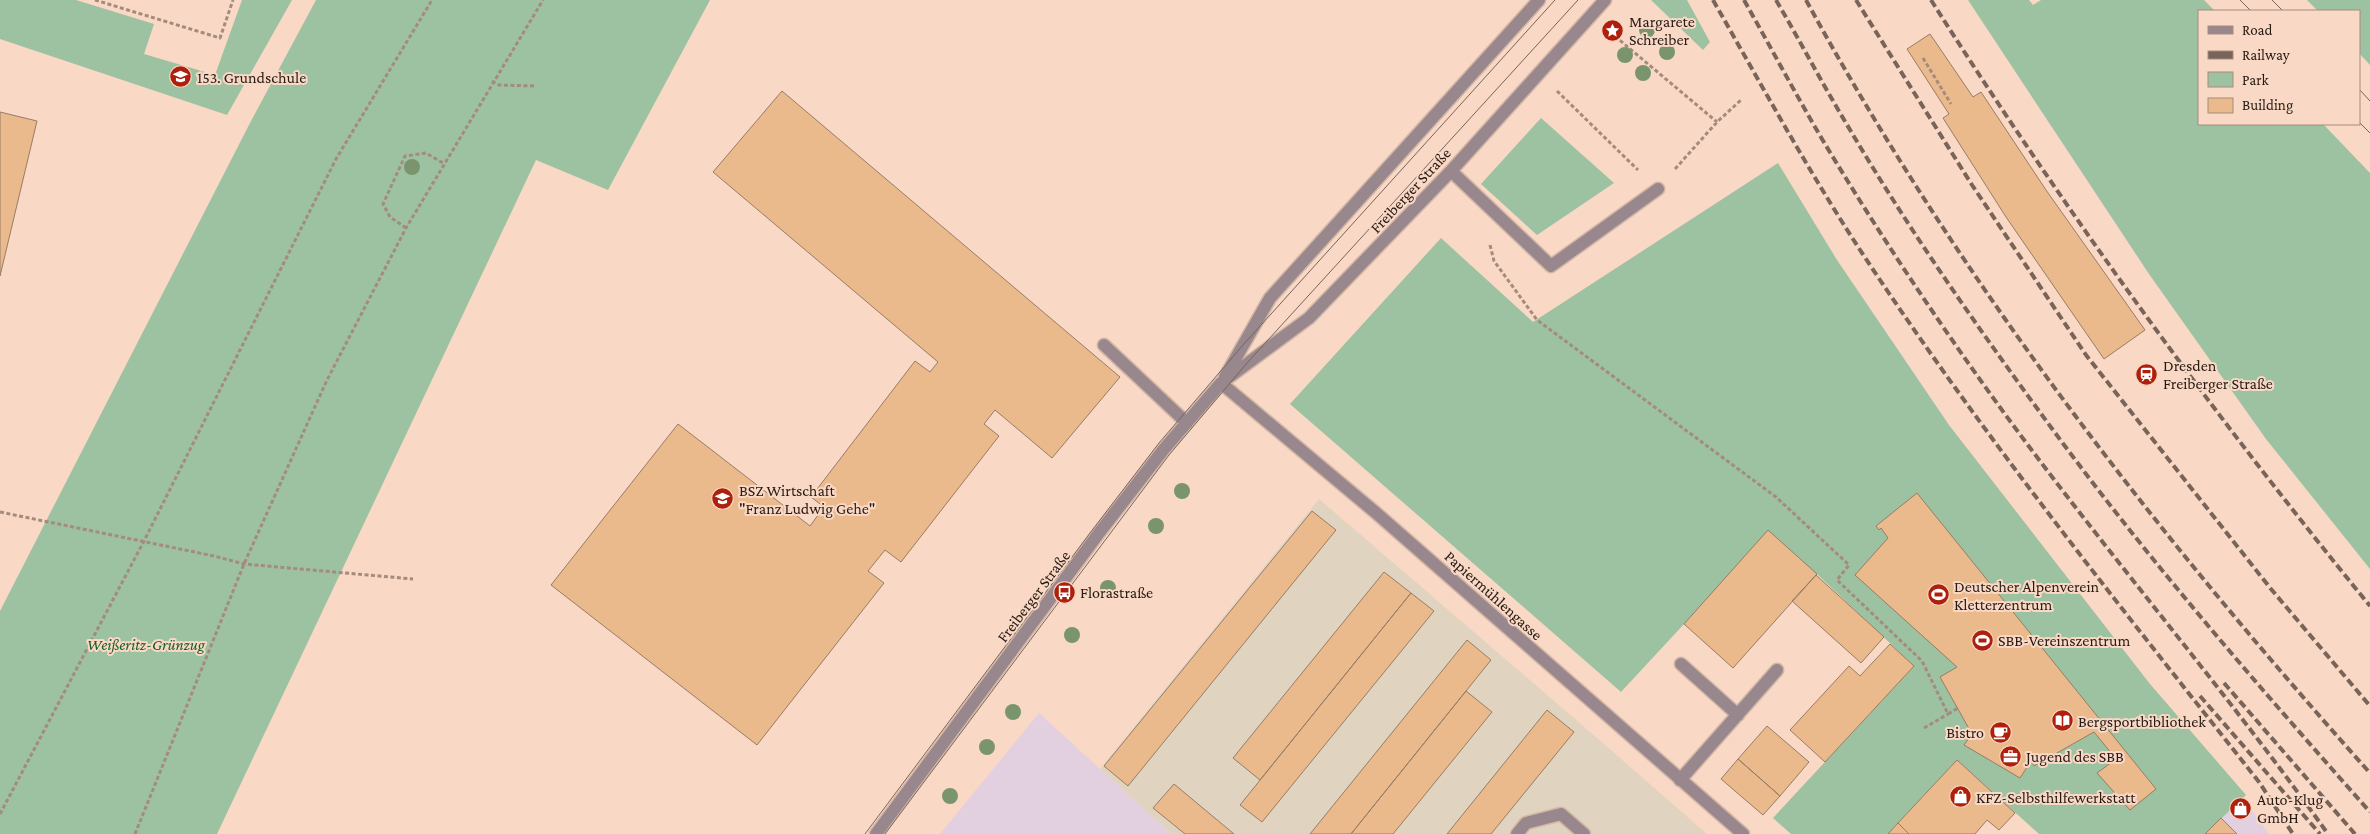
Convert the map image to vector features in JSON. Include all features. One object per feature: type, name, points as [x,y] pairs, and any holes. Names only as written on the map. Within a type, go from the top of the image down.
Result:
[{"type":"street","name":"Freiberger Straße","points":[[876,834],[1099,533],[1221,383],[1270,298],[1539,0]]},
{"type":"street","name":"Freiberger Straße","points":[[1221,383],[1309,318],[1451,171],[1605,0]]},
{"type":"street","points":[[1451,171],[1551,266],[1658,189]]},
{"type":"street","points":[[1104,345],[1187,423]]},
{"type":"street","name":"Papiermühlengasse","points":[[1221,383],[1375,512],[1743,834]]},
{"type":"street","points":[[1681,664],[1738,715]]},
{"type":"street","points":[[1680,780],[1777,670]]},
{"type":"street","points":[[1517,834],[1526,823],[1561,814],[1584,834]]},
{"type":"path","points":[[95,0],[220,38],[233,0]]},
{"type":"path","points":[[0,814],[144,541],[336,159],[432,0]]},
{"type":"path","points":[[135,834],[244,564],[327,380],[406,228],[443,163],[542,0]]},
{"type":"path","points":[[1615,36],[1717,122]]},
{"type":"path","points":[[1924,58],[1951,104]]},
{"type":"path","points":[[1539,73],[1658,189],[1717,122],[1741,100]]},
{"type":"path","points":[[492,81],[500,85],[536,86]]},
{"type":"path","points":[[406,228],[390,217],[383,204],[406,156],[426,153],[443,163]]},
{"type":"path","points":[[1500,218],[1491,230],[1490,247],[1494,261],[1537,320],[1776,497],[1843,559],[1849,565],[1837,580],[1922,661],[1948,714]]},
{"type":"path","points":[[0,512],[144,541],[244,564],[413,579]]},
{"type":"path","points":[[1924,728],[1958,708]]},
{"type":"shaded area","points":[[1319,499],[1707,834],[1172,834],[1100,769]]},
{"type":"shaded area","points":[[1039,713],[1100,769],[1172,834],[940,834]]},
{"type":"shaded area","name":"Auto-Klug GmbH","points":[[2243,798],[2269,834],[2205,834],[2221,818]]},
{"type":"green space","name":"153. Grundschule","points":[[0,0],[76,0],[154,24],[144,54],[215,75],[242,0],[292,0],[227,115],[0,39]]},
{"type":"green space","name":"Weißeritz-Grünzug","points":[[316,0],[710,0],[608,190],[536,160],[217,834],[0,834],[0,611],[250,123]]},
{"type":"green space","points":[[1651,0],[1687,0],[1710,42],[1703,50]]},
{"type":"green space","points":[[1968,0],[2029,0],[2033,5],[2041,0],[2204,0],[2214,10],[2198,10],[2198,125],[2324,125],[2370,173],[2370,569],[2266,439],[2149,274]]},
{"type":"green space","points":[[2307,0],[2370,0],[2370,65],[2360,54],[2360,10],[2317,10]]},
{"type":"green space","points":[[1541,118],[1614,183],[1537,235],[1481,184]]},
{"type":"green space","points":[[1778,163],[1837,260],[1949,425],[2150,684],[2246,795],[2205,834],[2039,834],[1957,760],[1888,834],[1791,834],[1773,818],[1914,666],[1817,574],[1684,624],[1621,692],[1290,404],[1441,238],[1533,322]]},
{"type":"building","points":[[1930,34],[1973,97],[1981,92],[2046,190],[2145,330],[2104,359],[2006,217],[1943,118],[1949,114],[1907,49]]},
{"type":"building","points":[[782,91],[1120,377],[1052,458],[995,410],[984,424],[999,436],[901,562],[885,550],[868,571],[884,583],[757,745],[551,585],[678,424],[810,526],[824,507],[811,497],[915,361],[930,372],[938,362],[713,172]]},
{"type":"building","points":[[0,112],[37,121],[0,276]]},
{"type":"building","name":"SBB-Vereinszentrum","points":[[1917,493],[2156,789],[2130,810],[2097,773],[2116,759],[2094,732],[2034,766],[2031,761],[2020,778],[1964,745],[1972,734],[1940,677],[1957,667],[1855,575],[1888,538],[1881,528],[1879,530],[1876,526]]},
{"type":"building","points":[[1312,511],[1336,530],[1128,786],[1104,766]]},
{"type":"building","points":[[1768,530],[1817,574],[1733,668],[1684,624]]},
{"type":"building","points":[[1384,572],[1411,593],[1260,780],[1233,758]]},
{"type":"building","points":[[1816,575],[1884,637],[1861,663],[1792,601]]},
{"type":"building","points":[[1411,593],[1434,611],[1262,822],[1240,805]]},
{"type":"building","points":[[1467,640],[1491,660],[1351,834],[1310,834]]},
{"type":"building","points":[[1890,644],[1914,666],[1825,762],[1790,730],[1849,666],[1860,676]]},
{"type":"building","points":[[1466,691],[1492,712],[1393,834],[1351,834]]},
{"type":"building","points":[[1547,710],[1574,732],[1491,834],[1447,834]]},
{"type":"building","points":[[1767,726],[1809,762],[1780,796],[1738,759]]},
{"type":"building","points":[[1738,759],[1780,796],[1763,815],[1721,779]]},
{"type":"building","name":"KFZ-Selbsthilfewerkstatt","points":[[1957,760],[2015,813],[1999,830],[1987,820],[1975,834],[1909,834],[1898,823]]},
{"type":"building","points":[[1174,784],[1234,834],[1185,834],[1153,808]]},
{"type":"building","points":[[2221,818],[2237,834],[2205,834]]},
{"type":"building","points":[[1898,823],[1909,834],[1888,834]]},
{"type":"tram line","points":[[865,834],[1159,443],[1243,345],[1555,0]]},
{"type":"tram line","points":[[885,834],[1169,455],[1247,363],[1578,0]]},
{"type":"tram line","points":[[2240,0],[2250,10]]},
{"type":"tram line","points":[[2272,0],[2282,10]]},
{"type":"tram line","points":[[2360,90],[2370,101]]},
{"type":"tram line","points":[[2360,123],[2370,133]]},
{"type":"railway","points":[[1713,0],[1825,194],[1910,324],[2056,523],[2259,782],[2293,834]]},
{"type":"railway","points":[[1744,0],[1840,169],[1956,345],[2062,490],[2242,718],[2328,834]]},
{"type":"railway","points":[[1776,0],[1837,108],[1894,202],[1945,279],[2026,393],[2090,480],[2167,577],[2247,672],[2370,812]]},
{"type":"railway","points":[[1806,0],[1865,104],[1929,206],[1996,305],[2066,403],[2138,498],[2214,591],[2370,773]]},
{"type":"railway","points":[[1856,0],[1972,185],[2086,355],[2271,589],[2370,706]]},
{"type":"railway","points":[[1931,0],[2034,157],[2142,310],[2254,460],[2370,606]]},
{"type":"railway","points":[[2224,683],[2355,834]]},
{"type":"railway","points":[[2200,696],[2320,834]]},
{"type":"place","name":"Margarete Schreiber","points":[[1613,30]]},
{"type":"place","name":"153. Grundschule","points":[[181,77]]},
{"type":"place","name":"Dresden Freiberger Straße","points":[[2147,374]]},
{"type":"place","name":"BSZ Wirtschaft \"Franz Ludwig Gehe\"","points":[[723,499]]},
{"type":"place","name":"Florastraße","points":[[1064,592]]},
{"type":"place","name":"Deutscher Alpenverein Kletterzentrum","points":[[1938,595]]},
{"type":"place","name":"SBB-Vereinszentrum","points":[[1982,640]]},
{"type":"place","name":"Bergsportbibliothek","points":[[2062,721]]},
{"type":"place","name":"Bistro","points":[[2000,732]]},
{"type":"place","name":"Jugend des SBB","points":[[2010,756]]},
{"type":"place","name":"KFZ-Selbsthilfewerkstatt","points":[[1960,797]]},
{"type":"place","name":"Auto-Klug GmbH","points":[[2241,808]]}]
